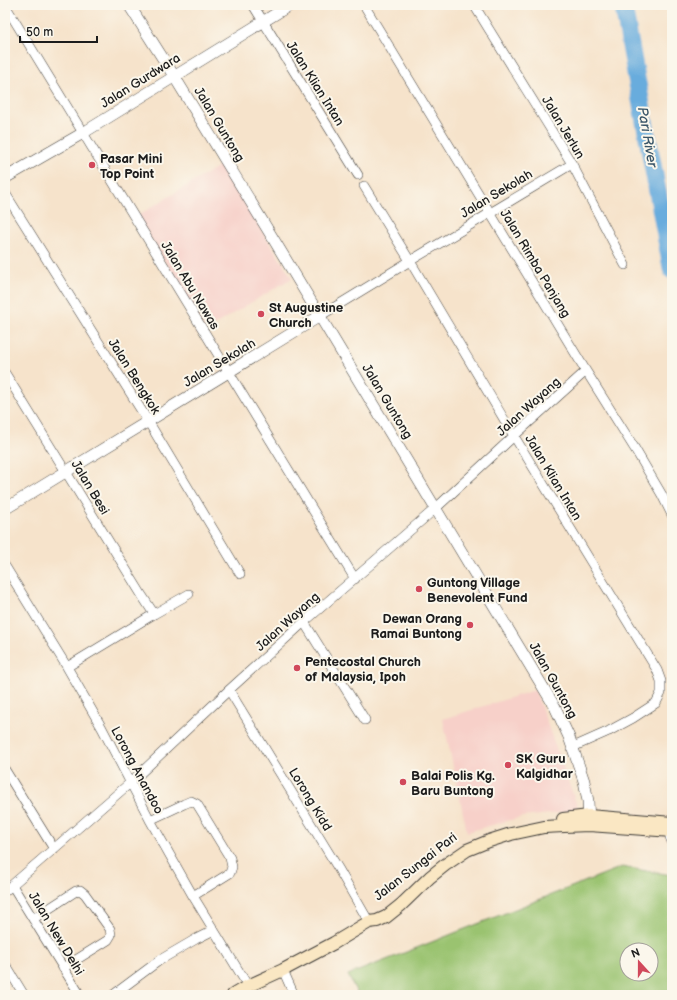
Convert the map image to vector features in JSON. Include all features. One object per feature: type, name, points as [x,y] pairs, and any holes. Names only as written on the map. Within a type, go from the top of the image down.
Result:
[{"type":"main road","name":"Jalan Sungai Pari","points":[[233,995],[334,943],[369,922],[373,915],[397,900],[426,872],[450,853],[471,840],[510,828],[544,822],[589,821],[672,832]]},
{"type":"street","name":"Jalan Abu Nawas","points":[[5,5],[355,579]]},
{"type":"street","name":"Jalan Guntong","points":[[129,5],[320,316],[555,707],[573,748],[584,781],[588,801],[589,821]]},
{"type":"street","name":"Jalan Klian Intan","points":[[252,5],[358,175]]},
{"type":"street","name":"Jalan Gurdwara","points":[[5,178],[83,133],[290,5]]},
{"type":"street","name":"Jalan Rimba Panjang","points":[[364,5],[490,214],[639,456],[672,515]]},
{"type":"street","name":"Jalan Jerlun","points":[[474,5],[572,164],[625,265]]},
{"type":"street","name":"Jalan Sekolah","points":[[5,509],[410,261],[572,164]]},
{"type":"street","name":"Jalan Klian Intan","points":[[364,186],[657,670],[662,681],[661,693],[656,703],[633,718],[573,748]]},
{"type":"street","name":"Jalan Bengkok","points":[[5,194],[148,421],[240,574]]},
{"type":"street","name":"Jalan Wayang","points":[[9,888],[130,782],[304,622],[436,508],[586,371]]},
{"type":"street","name":"Jalan Besi","points":[[5,373],[154,614]]},
{"type":"street","name":"Lorong Anandoo","points":[[5,566],[68,668],[193,896],[248,986]]},
{"type":"street","points":[[68,668],[154,614],[190,594]]},
{"type":"street","points":[[304,622],[365,720]]},
{"type":"street","name":"Lorong Kidd","points":[[229,690],[338,868],[369,922]]},
{"type":"street","points":[[5,770],[54,849]]},
{"type":"street","points":[[150,820],[184,804],[192,802],[197,804],[230,858],[232,867],[230,873],[193,896]]},
{"type":"street","name":"Jalan New Delhi","points":[[9,888],[33,919],[80,995]]},
{"type":"street","points":[[33,919],[76,891],[80,890],[85,894],[110,929],[111,935],[108,940],[63,968]]},
{"type":"street","points":[[113,995],[160,960],[214,930]]},
{"type":"street","points":[[5,964],[24,995]]},
{"type":"street","points":[[283,970],[294,995]]},
{"type":"shaded area","points":[[221,165],[292,278],[206,330],[137,216]]},
{"type":"shaded area","name":"SK Guru Kalgidhar","points":[[535,690],[579,811],[522,817],[467,832],[443,719]]},
{"type":"green space","points":[[622,867],[672,875],[672,995],[358,995],[348,975]]},
{"type":"waterway","name":"Pari River","points":[[623,5],[672,270]]},
{"type":"place","name":"Pasar Mini Top Point","points":[[92,165]]},
{"type":"place","name":"St Augustine Church","points":[[261,314]]},
{"type":"place","name":"Guntong Village Benevolent Fund","points":[[419,589]]},
{"type":"place","name":"Dewan Orang Ramai Buntong","points":[[470,625]]},
{"type":"place","name":"Pentecostal Church of Malaysia, Ipoh","points":[[297,668]]},
{"type":"place","name":"SK Guru Kalgidhar","points":[[508,765]]},
{"type":"place","name":"Balai Polis Kg. Baru Buntong","points":[[403,782]]}]
